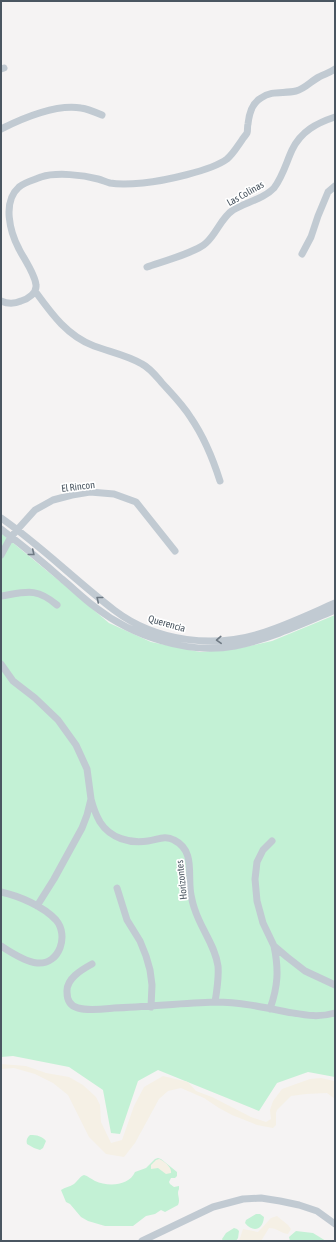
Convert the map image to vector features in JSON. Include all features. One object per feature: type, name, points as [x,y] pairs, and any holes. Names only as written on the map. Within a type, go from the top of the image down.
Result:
[{"type":"street","points":[[1,301],[15,304],[29,298],[35,291],[36,285],[34,277],[12,234],[9,216],[10,202],[19,187],[45,176],[58,175],[74,175],[110,183],[135,184],[153,182],[176,177],[218,164],[226,160],[235,152],[247,133],[251,108],[255,102],[268,94],[296,91],[304,88],[318,78],[335,69]]},
{"type":"street","points":[[1,129],[22,119],[55,109],[68,107],[82,108],[102,115]]},
{"type":"street","name":"Las Colinas","points":[[147,267],[194,250],[205,244],[227,215],[273,189],[285,170],[293,149],[306,131],[319,122],[335,117]]},
{"type":"street","points":[[302,254],[311,237],[328,192],[335,186]]},
{"type":"street","points":[[35,291],[52,314],[66,329],[78,338],[93,346],[143,364],[152,372],[190,416],[201,434],[220,481]]},
{"type":"street","name":"El Rincon","points":[[1,555],[11,537],[36,510],[53,500],[72,494],[90,492],[114,494],[136,502],[175,551]]},
{"type":"street","name":"Querencia","points":[[1,518],[128,620],[144,628],[175,638],[197,641],[232,640],[264,633],[335,603]]},
{"type":"street","name":"Querencia","points":[[1,529],[94,607],[109,617],[151,638],[174,644],[197,647],[234,646],[267,638],[335,610]]},
{"type":"street","points":[[1,596],[34,592],[42,594],[57,605]]},
{"type":"street","points":[[1,664],[13,681],[35,698],[58,720],[76,745],[87,769],[91,799],[87,815],[82,828],[54,879],[37,906]]},
{"type":"street","name":"Horizontes","points":[[91,799],[100,822],[113,835],[131,842],[143,842],[158,838],[166,838],[174,840],[187,852],[190,860],[190,892],[195,910],[214,949],[218,966],[215,1002]]},
{"type":"street","points":[[270,1009],[274,998],[278,974],[277,962],[274,946],[262,923],[255,892],[258,862],[263,850],[272,840]]},
{"type":"street","points":[[117,888],[127,920],[140,941],[146,956],[152,985],[151,1006]]},
{"type":"street","points":[[1,892],[14,895],[37,906],[53,918],[59,927],[62,939],[56,956],[46,962],[36,963],[1,946]]},
{"type":"street","points":[[274,946],[294,963],[335,985]]},
{"type":"street","points":[[92,964],[82,970],[66,987],[67,996],[70,1003],[77,1008],[90,1009],[215,1002],[245,1004],[303,1015],[316,1016],[335,1013]]},
{"type":"street","points":[[142,1241],[213,1207],[243,1199],[262,1198],[299,1205],[317,1211],[335,1224]]},
{"type":"green space","points":[[1,533],[109,623],[151,642],[200,652],[235,649],[272,641],[335,615],[335,1077],[308,1072],[277,1083],[259,1111],[158,1070],[138,1081],[120,1134],[111,1133],[103,1090],[69,1067],[13,1056],[1,1057]]},
{"type":"green space","points":[[30,1135],[39,1136],[46,1141],[43,1148],[40,1150],[27,1144],[27,1139]]},
{"type":"green space","points":[[158,1158],[177,1172],[177,1176],[175,1178],[171,1178],[169,1182],[174,1187],[179,1186],[178,1205],[165,1212],[161,1210],[155,1214],[146,1216],[133,1226],[105,1226],[88,1221],[81,1217],[70,1204],[66,1202],[61,1190],[74,1184],[84,1175],[100,1183],[123,1183],[132,1177],[135,1172],[146,1168]]},
{"type":"green space","points":[[256,1214],[260,1214],[264,1217],[262,1225],[257,1229],[254,1229],[245,1223],[246,1220]]},
{"type":"green space","points":[[234,1228],[239,1231],[236,1241],[223,1241],[222,1239],[226,1233]]},
{"type":"green space","points":[[296,1231],[313,1233],[326,1241],[290,1241],[289,1237]]},
{"type":"sand","points":[[1,1064],[26,1066],[46,1073],[69,1077],[83,1085],[96,1097],[100,1105],[101,1122],[111,1143],[122,1140],[134,1106],[144,1087],[163,1076],[188,1082],[196,1091],[212,1097],[251,1117],[266,1122],[271,1119],[270,1110],[273,1101],[282,1089],[310,1079],[321,1078],[334,1081],[335,1099],[327,1093],[291,1096],[277,1110],[276,1125],[273,1128],[257,1125],[232,1115],[204,1098],[181,1088],[168,1091],[159,1099],[135,1143],[124,1157],[106,1154],[89,1137],[68,1095],[53,1083],[35,1074],[14,1068],[1,1069]]},
{"type":"sand","points":[[159,1159],[169,1166],[171,1173],[166,1174],[158,1168],[151,1169],[151,1165]]},
{"type":"sand","points":[[277,1216],[291,1229],[288,1234],[269,1228],[261,1241],[239,1241],[243,1229],[258,1232],[271,1218]]}]
